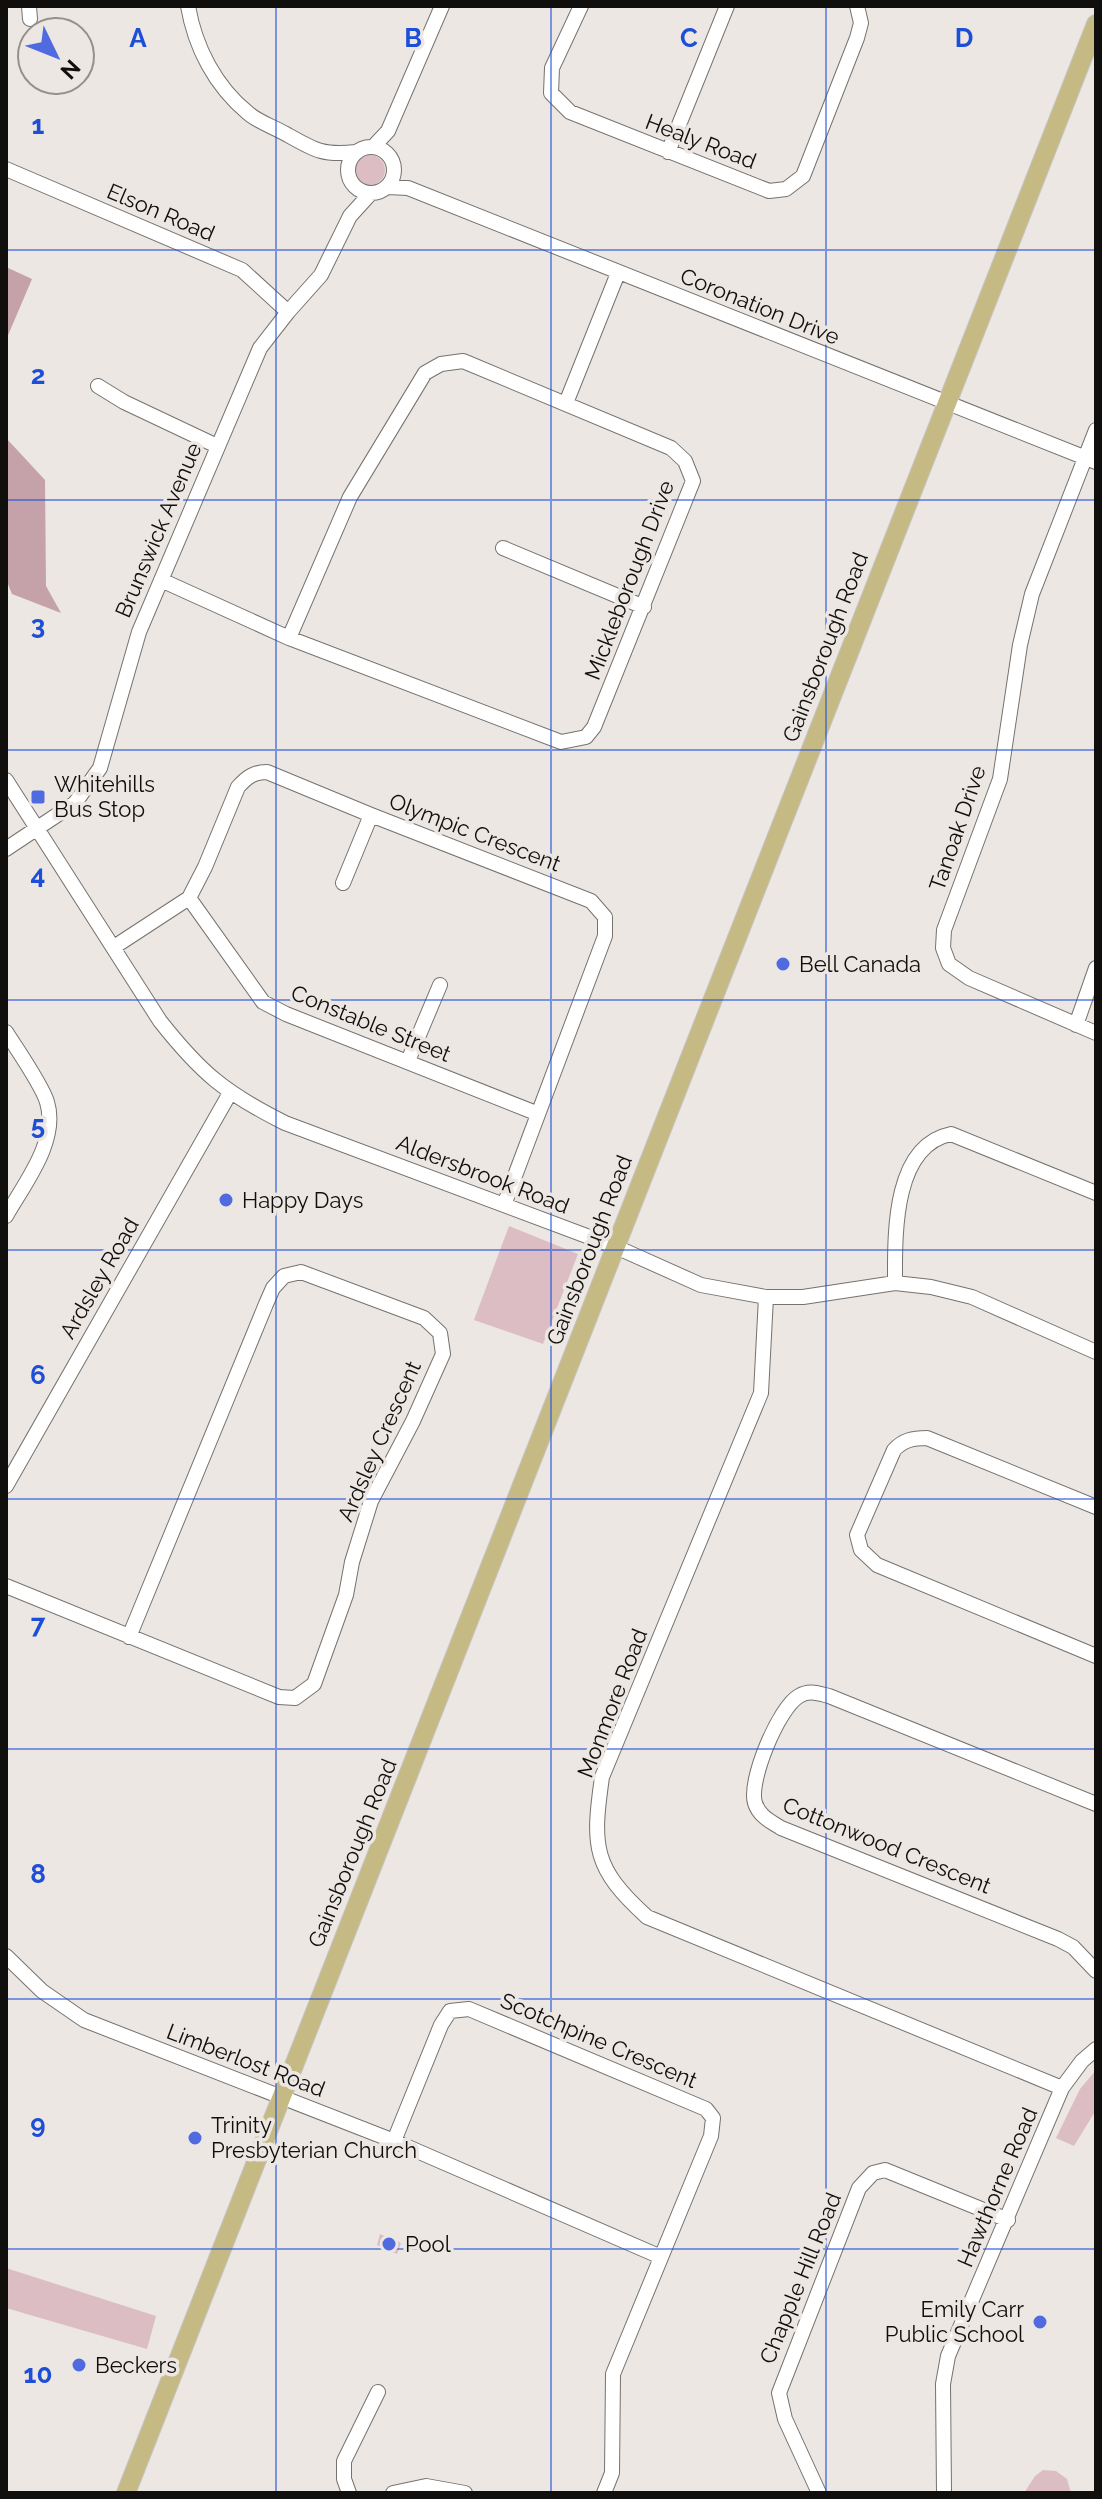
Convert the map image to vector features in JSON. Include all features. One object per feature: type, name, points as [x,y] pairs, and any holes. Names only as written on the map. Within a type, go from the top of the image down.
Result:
[{"type":"main road","name":"Gainsborough Road","points":[[126,2493],[1096,24]]},
{"type":"street","points":[[188,6],[192,30],[201,53],[219,80],[248,113],[311,148],[332,155],[373,147],[388,131],[442,6]]},
{"type":"street","name":"Healy Road","points":[[581,6],[552,68],[551,93],[570,112],[769,191],[786,189],[803,176],[857,38],[861,23],[857,6]]},
{"type":"street","points":[[668,152],[727,6]]},
{"type":"street","points":[[388,131],[388,154],[408,188]]},
{"type":"street","points":[[373,147],[388,154]]},
{"type":"street","points":[[350,180],[349,162],[356,152]]},
{"type":"street","points":[[332,155],[350,180],[370,194],[388,187],[395,170]]},
{"type":"street","name":"Elson Road","points":[[6,169],[242,270],[288,312]]},
{"type":"street","name":"Brunswick Avenue","points":[[350,180],[350,216]]},
{"type":"street","name":"Coronation Drive","points":[[388,187],[408,188],[1090,460]]},
{"type":"street","name":"Brunswick Avenue","points":[[6,849],[75,803],[100,768],[139,632],[260,348],[321,275],[350,216],[370,194]]},
{"type":"street","points":[[566,403],[618,273]]},
{"type":"street","name":"Mickleborough Drive","points":[[161,580],[289,638],[561,742],[586,737],[594,727],[693,481],[685,461],[671,448],[463,361],[441,364],[425,373],[350,497],[289,638]]},
{"type":"street","points":[[98,386],[124,402],[217,446]]},
{"type":"street","points":[[1090,460],[1096,430]]},
{"type":"street","name":"Tanoak Drive","points":[[1090,460],[1032,594],[1020,645],[1000,779],[944,930],[943,948],[949,964],[969,978],[1096,1033]]},
{"type":"street","points":[[503,548],[644,607]]},
{"type":"street","name":"Olympic Crescent","points":[[189,898],[238,787],[257,772],[267,772],[591,901],[605,917],[605,936],[504,1205]]},
{"type":"street","name":"Aldersbrook Road","points":[[6,780],[160,1021],[188,1056],[214,1082],[285,1123],[616,1247],[701,1285],[766,1297],[803,1297],[895,1283],[931,1287],[972,1297],[1096,1352]]},
{"type":"street","points":[[343,883],[371,815]]},
{"type":"street","points":[[114,947],[189,898]]},
{"type":"street","name":"Constable Street","points":[[189,898],[263,1002],[286,1014],[536,1113]]},
{"type":"street","points":[[1076,1025],[1096,968]]},
{"type":"street","points":[[408,1061],[440,985]]},
{"type":"street","points":[[6,1032],[47,1101],[49,1127],[43,1150],[6,1216]]},
{"type":"street","name":"Ardsley Road","points":[[6,1486],[230,1093]]},
{"type":"street","points":[[895,1283],[898,1205],[908,1174],[932,1140],[951,1134],[1096,1193]]},
{"type":"street","name":"Ardsley Crescent","points":[[6,1586],[129,1637],[279,1697],[295,1698],[314,1684],[346,1595],[352,1562],[371,1501],[413,1421],[443,1354],[440,1333],[424,1318],[322,1278],[301,1272],[284,1276],[270,1296],[129,1637]]},
{"type":"street","name":"Monmore Road","points":[[766,1297],[761,1393],[602,1777],[596,1822],[600,1856],[610,1879],[647,1917],[1062,2088]]},
{"type":"street","points":[[1096,1507],[927,1438],[913,1438],[899,1444],[894,1450],[857,1535],[861,1550],[877,1565],[1096,1656]]},
{"type":"street","name":"Cottonwood Crescent","points":[[1096,1804],[829,1696],[811,1692],[797,1697],[786,1708],[773,1731],[755,1782],[754,1801],[764,1818],[781,1828],[1058,1939],[1073,1947],[1096,1971]]},
{"type":"street","name":"Limberlost Road","points":[[7,1957],[42,1991],[84,2020],[394,2141],[661,2257]]},
{"type":"street","name":"Scotchpine Crescent","points":[[394,2141],[441,2025],[450,2011],[469,2009],[706,2109],[713,2118],[711,2136],[613,2374],[612,2473],[604,2493]]},
{"type":"street","name":"Hawthorne Road","points":[[944,2493],[943,2384],[948,2356],[1062,2088],[1082,2061],[1096,2049]]},
{"type":"street","name":"Chapple Hill Road","points":[[819,2493],[785,2419],[779,2393],[859,2188],[873,2173],[885,2170],[1008,2220]]},
{"type":"street","points":[[349,2493],[344,2479],[344,2461],[378,2392]]},
{"type":"street","points":[[393,2493],[426,2486],[463,2493]]},
{"type":"shaded area","points":[[370,155],[381,159],[385,170],[381,181],[370,185],[359,181],[355,170],[359,159]]},
{"type":"shaded area","points":[[6,267],[32,279],[6,340]]},
{"type":"shaded area","points":[[6,438],[45,480],[46,586],[61,613],[12,594],[6,579]]},
{"type":"shaded area","points":[[509,1226],[578,1254],[543,1344],[474,1320]]},
{"type":"shaded area","points":[[1096,2070],[1096,2110],[1074,2146],[1056,2138],[1080,2089]]},
{"type":"shaded area","name":"Pool","points":[[380,2234],[401,2243],[397,2254],[377,2245]]},
{"type":"shaded area","points":[[6,2268],[156,2316],[147,2349],[6,2308]]},
{"type":"shaded area","points":[[1043,2470],[1056,2471],[1067,2479],[1071,2493],[1024,2493]]},
{"type":"place","name":"Whitehills Bus Stop","points":[[38,797]]},
{"type":"place","name":"Bell Canada","points":[[783,964]]},
{"type":"place","name":"Happy Days","points":[[226,1200]]},
{"type":"place","name":"Trinity Presbyterian Church","points":[[195,2138]]},
{"type":"place","name":"Pool","points":[[389,2244]]},
{"type":"place","name":"Emily Carr Public School","points":[[1040,2322]]},
{"type":"place","name":"Beckers","points":[[79,2365]]}]
